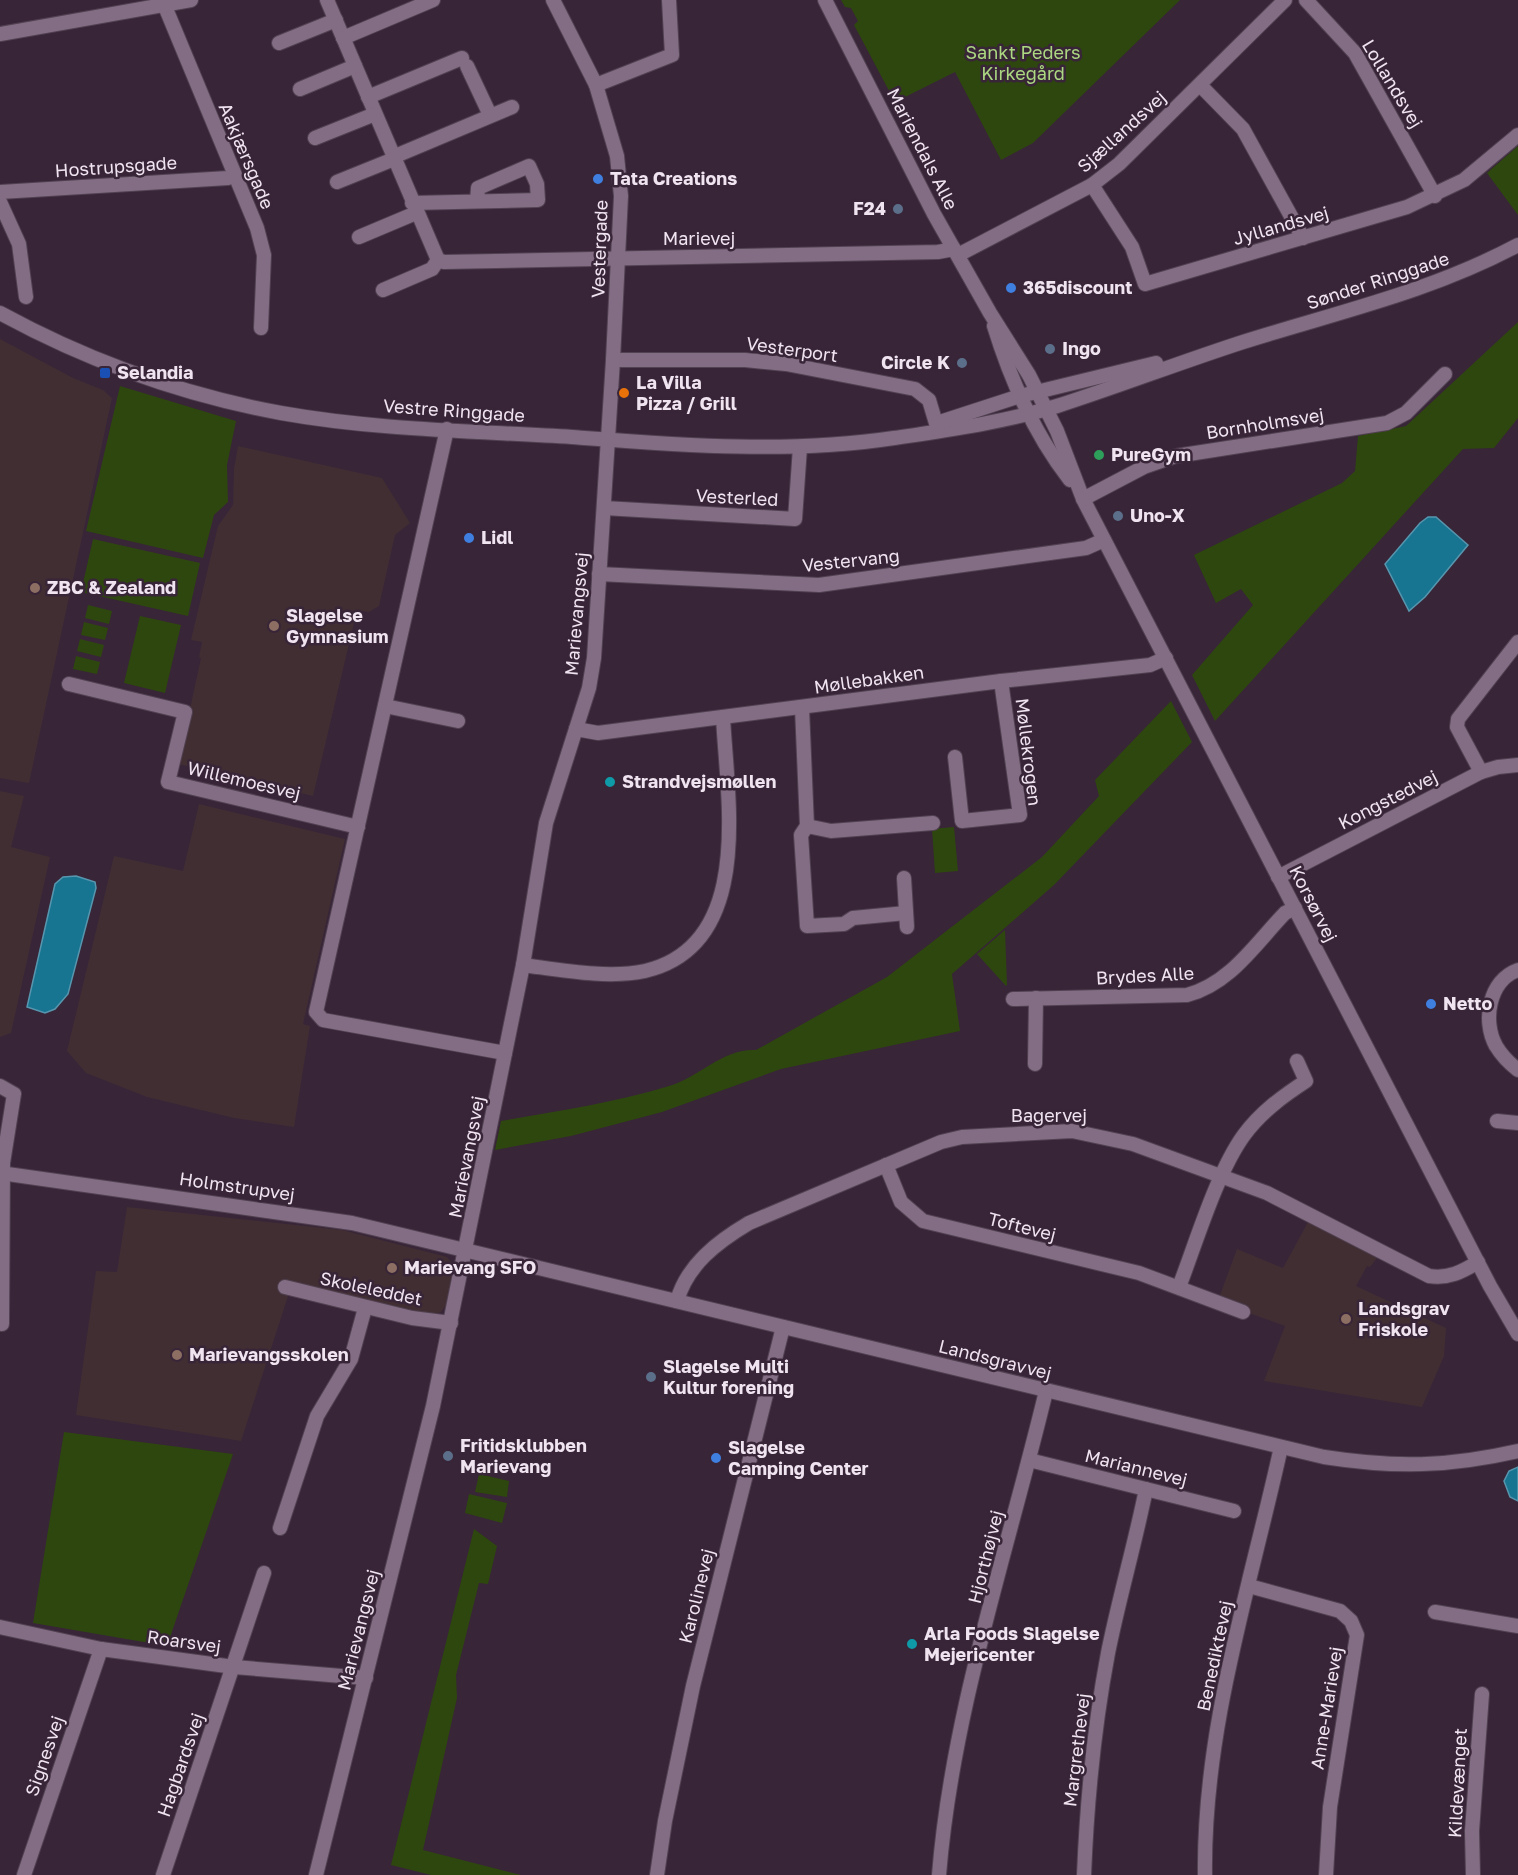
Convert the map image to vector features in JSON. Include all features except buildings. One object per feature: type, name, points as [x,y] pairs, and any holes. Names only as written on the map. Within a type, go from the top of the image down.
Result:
[{"type":"street","points":[[0,34],[191,0]]},
{"type":"street","points":[[327,0],[414,208],[441,261],[432,269],[383,290]]},
{"type":"street","points":[[343,38],[433,0]]},
{"type":"street","name":"Vestergade","points":[[553,0],[596,85],[617,156],[621,196],[608,440]]},
{"type":"street","points":[[596,85],[672,55],[669,0]]},
{"type":"street","name":"Mariendals Alle","points":[[825,0],[990,313],[1008,373],[1033,402],[1080,494]]},
{"type":"street","name":"Sjællandsvej","points":[[956,252],[1092,185],[1119,164],[1285,0]]},
{"type":"street","name":"Lollandsvej","points":[[1306,0],[1355,53],[1435,196]]},
{"type":"street","name":"Aakjærsgade","points":[[165,4],[257,228],[264,255],[261,328]]},
{"type":"street","points":[[279,43],[336,20]]},
{"type":"street","points":[[368,97],[465,62],[490,116]]},
{"type":"street","points":[[300,89],[355,66]]},
{"type":"street","points":[[1200,84],[1243,129],[1303,238]]},
{"type":"street","points":[[337,182],[512,106]]},
{"type":"street","points":[[315,138],[375,114]]},
{"type":"street","name":"Jyllandsvej","points":[[1092,185],[1132,248],[1145,284],[1407,207],[1435,196],[1471,174],[1518,135]]},
{"type":"street","name":"Hostrupsgade","points":[[0,192],[228,178],[234,175]]},
{"type":"street","points":[[359,237],[414,208],[477,201]]},
{"type":"street","points":[[0,202],[19,244],[26,297]]},
{"type":"street","name":"Sønder Ringgade","points":[[1033,402],[1440,282],[1518,245]]},
{"type":"street","name":"Marievej","points":[[441,261],[956,252]]},
{"type":"street","name":"Vestre Ringgade","points":[[0,313],[34,331],[121,369],[171,387],[243,406],[340,421],[608,440],[800,447],[853,444],[924,433],[937,427],[1033,402]]},
{"type":"street","name":"Sønder Ringgade","points":[[1033,402],[1195,353],[1245,341]]},
{"type":"street","name":"Vesterport","points":[[613,360],[745,360],[776,363],[915,389],[924,393],[929,400],[937,427]]},
{"type":"street","name":"Bornholmsvej","points":[[1080,494],[1176,456],[1387,423],[1406,413],[1445,374]]},
{"type":"street","name":"Vestre Ringgade","points":[[937,427],[962,426],[1033,402]]},
{"type":"street","points":[[447,429],[316,1008],[318,1016],[323,1020],[505,1053]]},
{"type":"street","name":"Marievangsvej","points":[[316,1875],[451,1323],[523,965],[546,823],[588,688],[594,658],[608,440]]},
{"type":"street","name":"Vesterled","points":[[604,508],[795,519],[800,447]]},
{"type":"street","name":"Korsørvej","points":[[1080,494],[1478,1262],[1518,1334]]},
{"type":"street","name":"Vestervang","points":[[599,574],[819,585],[1086,548],[1104,540]]},
{"type":"street","points":[[1481,772],[1457,727],[1458,719],[1518,642]]},
{"type":"street","name":"Møllebakken","points":[[576,729],[598,733],[1001,681],[1150,665],[1166,658]]},
{"type":"street","name":"Møllekrogen","points":[[955,758],[962,821],[1020,816],[1001,681]]},
{"type":"street","name":"Willemoesvej","points":[[69,684],[185,712],[168,782],[358,827]]},
{"type":"street","points":[[385,706],[458,721]]},
{"type":"street","points":[[802,708],[807,826],[801,835],[807,926],[844,924],[853,918],[906,920],[904,878]]},
{"type":"street","points":[[523,965],[606,973],[646,970],[679,956],[703,935],[718,908],[723,892],[729,842],[723,717]]},
{"type":"street","name":"Kongstedvej","points":[[1278,877],[1481,772],[1498,766],[1518,765]]},
{"type":"street","points":[[807,826],[831,831],[933,823]]},
{"type":"street","name":"Brydes Alle","points":[[1013,999],[1187,995],[1203,991],[1227,975],[1285,913],[1295,908]]},
{"type":"street","points":[[1518,970],[1502,979],[1493,993],[1490,1010],[1495,1044],[1504,1059],[1518,1070]]},
{"type":"street","points":[[1035,1064],[1036,998]]},
{"type":"street","points":[[1179,1287],[1236,1148],[1257,1119],[1306,1081],[1297,1061]]},
{"type":"street","points":[[0,1086],[14,1094],[2,1173],[2,1324]]},
{"type":"street","points":[[1497,1120],[1518,1123]]},
{"type":"street","name":"Bagervej","points":[[677,1301],[689,1272],[731,1234],[749,1223],[941,1142],[962,1137],[1072,1131],[1133,1144],[1223,1176],[1289,1203],[1429,1276],[1451,1276],[1478,1262]]},
{"type":"street","name":"Toftevej","points":[[886,1165],[901,1202],[923,1221],[1139,1273],[1243,1312]]},
{"type":"street","name":"Holmstrupvej","points":[[2,1173],[306,1214],[467,1249]]},
{"type":"street","name":"Landsgravvej","points":[[467,1249],[1324,1457],[1388,1465],[1460,1463],[1518,1451]]},
{"type":"street","name":"Skoleleddet","points":[[285,1287],[365,1308],[451,1323]]},
{"type":"street","points":[[280,1528],[316,1416],[351,1359],[365,1308]]},
{"type":"street","name":"Karolinevej","points":[[657,1875],[665,1821],[698,1664],[783,1327]]},
{"type":"street","name":"Hjorthøjvej","points":[[939,1875],[951,1781],[965,1711],[1046,1391]]},
{"type":"street","name":"Benediktevej","points":[[1205,1875],[1208,1805],[1214,1748],[1223,1696],[1281,1447]]},
{"type":"street","name":"Mariannevej","points":[[1029,1460],[1234,1511]]},
{"type":"street","name":"Margrethevej","points":[[1084,1875],[1087,1807],[1095,1733],[1109,1652],[1146,1489]]},
{"type":"street","name":"Hagbardsvej","points":[[163,1875],[264,1574]]},
{"type":"street","name":"Anne-Marievej","points":[[1249,1586],[1340,1611],[1351,1621],[1357,1635],[1331,1798],[1326,1875]]},
{"type":"street","points":[[1435,1612],[1518,1626]]},
{"type":"street","name":"Roarsvej","points":[[0,1627],[101,1649],[234,1667],[366,1678]]},
{"type":"street","name":"Signesvej","points":[[24,1875],[101,1649]]},
{"type":"street","name":"Kildevænget","points":[[1473,1875],[1472,1831],[1482,1694]]},
{"type":"shaded area","name":"ZBC & Zealand","points":[[0,339],[73,378],[103,390],[112,398],[29,783],[0,778]]},
{"type":"shaded area","name":"Slagelse Gymnasium","points":[[238,446],[382,478],[410,523],[395,535],[379,606],[369,612],[357,610],[313,796],[178,764],[201,658],[199,657],[202,642],[191,640],[218,526],[233,505],[234,469]]},
{"type":"shaded area","points":[[0,791],[24,796],[11,847],[50,857],[11,1033],[0,1037]]},
{"type":"shaded area","points":[[199,804],[345,839],[303,1024],[310,1026],[294,1127],[234,1118],[147,1097],[86,1073],[67,1051],[114,856],[183,871]]},
{"type":"shaded area","name":"Marievangsskolen","points":[[127,1207],[342,1230],[447,1257],[452,1263],[452,1274],[446,1305],[441,1312],[435,1314],[414,1313],[291,1287],[241,1441],[76,1415],[96,1271],[117,1272]]},
{"type":"shaded area","name":"Landsgrav Friskole","points":[[1308,1222],[1377,1258],[1370,1267],[1367,1266],[1356,1286],[1446,1328],[1444,1356],[1422,1407],[1264,1381],[1285,1326],[1246,1312],[1248,1306],[1220,1295],[1237,1249],[1283,1268]]},
{"type":"green space","name":"Sankt Peders Kirkegård","points":[[841,0],[1180,0],[1033,143],[1001,160],[955,72],[895,102],[854,25],[858,21],[851,8],[845,7]]},
{"type":"green space","points":[[1518,146],[1518,215],[1487,173]]},
{"type":"green space","points":[[1518,322],[1518,418],[1494,448],[1463,449],[1215,721],[1192,675],[1253,605],[1241,589],[1216,603],[1194,555],[1342,483],[1355,471],[1358,436],[1406,426]]},
{"type":"green space","points":[[120,386],[236,421],[227,465],[228,502],[214,515],[203,558],[86,531]]},
{"type":"green space","points":[[93,539],[200,563],[188,616],[81,592]]},
{"type":"green space","points":[[88,605],[112,611],[109,624],[85,618]]},
{"type":"green space","points":[[140,616],[181,625],[165,693],[124,683]]},
{"type":"green space","points":[[84,622],[108,628],[105,640],[81,635]]},
{"type":"green space","points":[[80,639],[104,645],[101,657],[77,651]]},
{"type":"green space","points":[[76,656],[100,662],[97,674],[73,669]]},
{"type":"green space","points":[[1171,701],[1192,742],[1054,885],[952,974],[960,1031],[781,1069],[662,1112],[571,1136],[495,1150],[501,1121],[606,1102],[680,1082],[722,1058],[756,1050],[887,977],[1042,857],[1099,796],[1095,780]]},
{"type":"green space","points":[[954,827],[958,871],[935,873],[932,829]]},
{"type":"green space","points":[[1005,930],[1007,985],[1006,986],[977,954]]},
{"type":"green space","points":[[64,1432],[233,1454],[167,1646],[33,1623]]},
{"type":"green space","points":[[479,1474],[509,1481],[507,1497],[475,1492]]},
{"type":"green space","points":[[469,1494],[507,1503],[502,1523],[465,1513]]},
{"type":"green space","points":[[474,1529],[497,1546],[488,1584],[479,1583],[456,1675],[457,1698],[423,1850],[521,1875],[431,1875],[391,1865]]},
{"type":"water","points":[[1428,517],[1436,517],[1468,545],[1425,597],[1409,611],[1385,564],[1420,523]]},
{"type":"water","points":[[76,876],[95,882],[96,888],[68,994],[55,1009],[45,1013],[27,1007],[55,884],[63,877]]},
{"type":"water","points":[[1518,1467],[1518,1501],[1510,1497],[1504,1481],[1509,1471]]},
{"type":"place","name":"Tata Creations","points":[[598,179]]},
{"type":"place","name":"F24","points":[[898,209]]},
{"type":"place","name":"365discount","points":[[1011,288]]},
{"type":"place","name":"Ingo","points":[[1050,349]]},
{"type":"place","name":"Circle K","points":[[962,363]]},
{"type":"place","name":"Selandia","points":[[105,373]]},
{"type":"place","name":"La Villa Pizza / Grill","points":[[624,393]]},
{"type":"place","name":"PureGym","points":[[1099,455]]},
{"type":"place","name":"Uno-X","points":[[1118,516]]},
{"type":"place","name":"Lidl","points":[[469,538]]},
{"type":"place","name":"ZBC & Zealand","points":[[35,588]]},
{"type":"place","name":"Slagelse Gymnasium","points":[[274,626]]},
{"type":"place","name":"Strandvejsmøllen","points":[[610,782]]},
{"type":"place","name":"Netto","points":[[1431,1004]]},
{"type":"place","name":"Marievang SFO","points":[[392,1268]]},
{"type":"place","name":"Landsgrav Friskole","points":[[1346,1319]]},
{"type":"place","name":"Marievangsskolen","points":[[177,1355]]},
{"type":"place","name":"Slagelse Multi Kultur forening","points":[[651,1377]]},
{"type":"place","name":"Fritidsklubben Marievang","points":[[448,1456]]},
{"type":"place","name":"Slagelse Camping Center","points":[[716,1458]]},
{"type":"place","name":"Arla Foods Slagelse Mejericenter","points":[[912,1644]]}]
